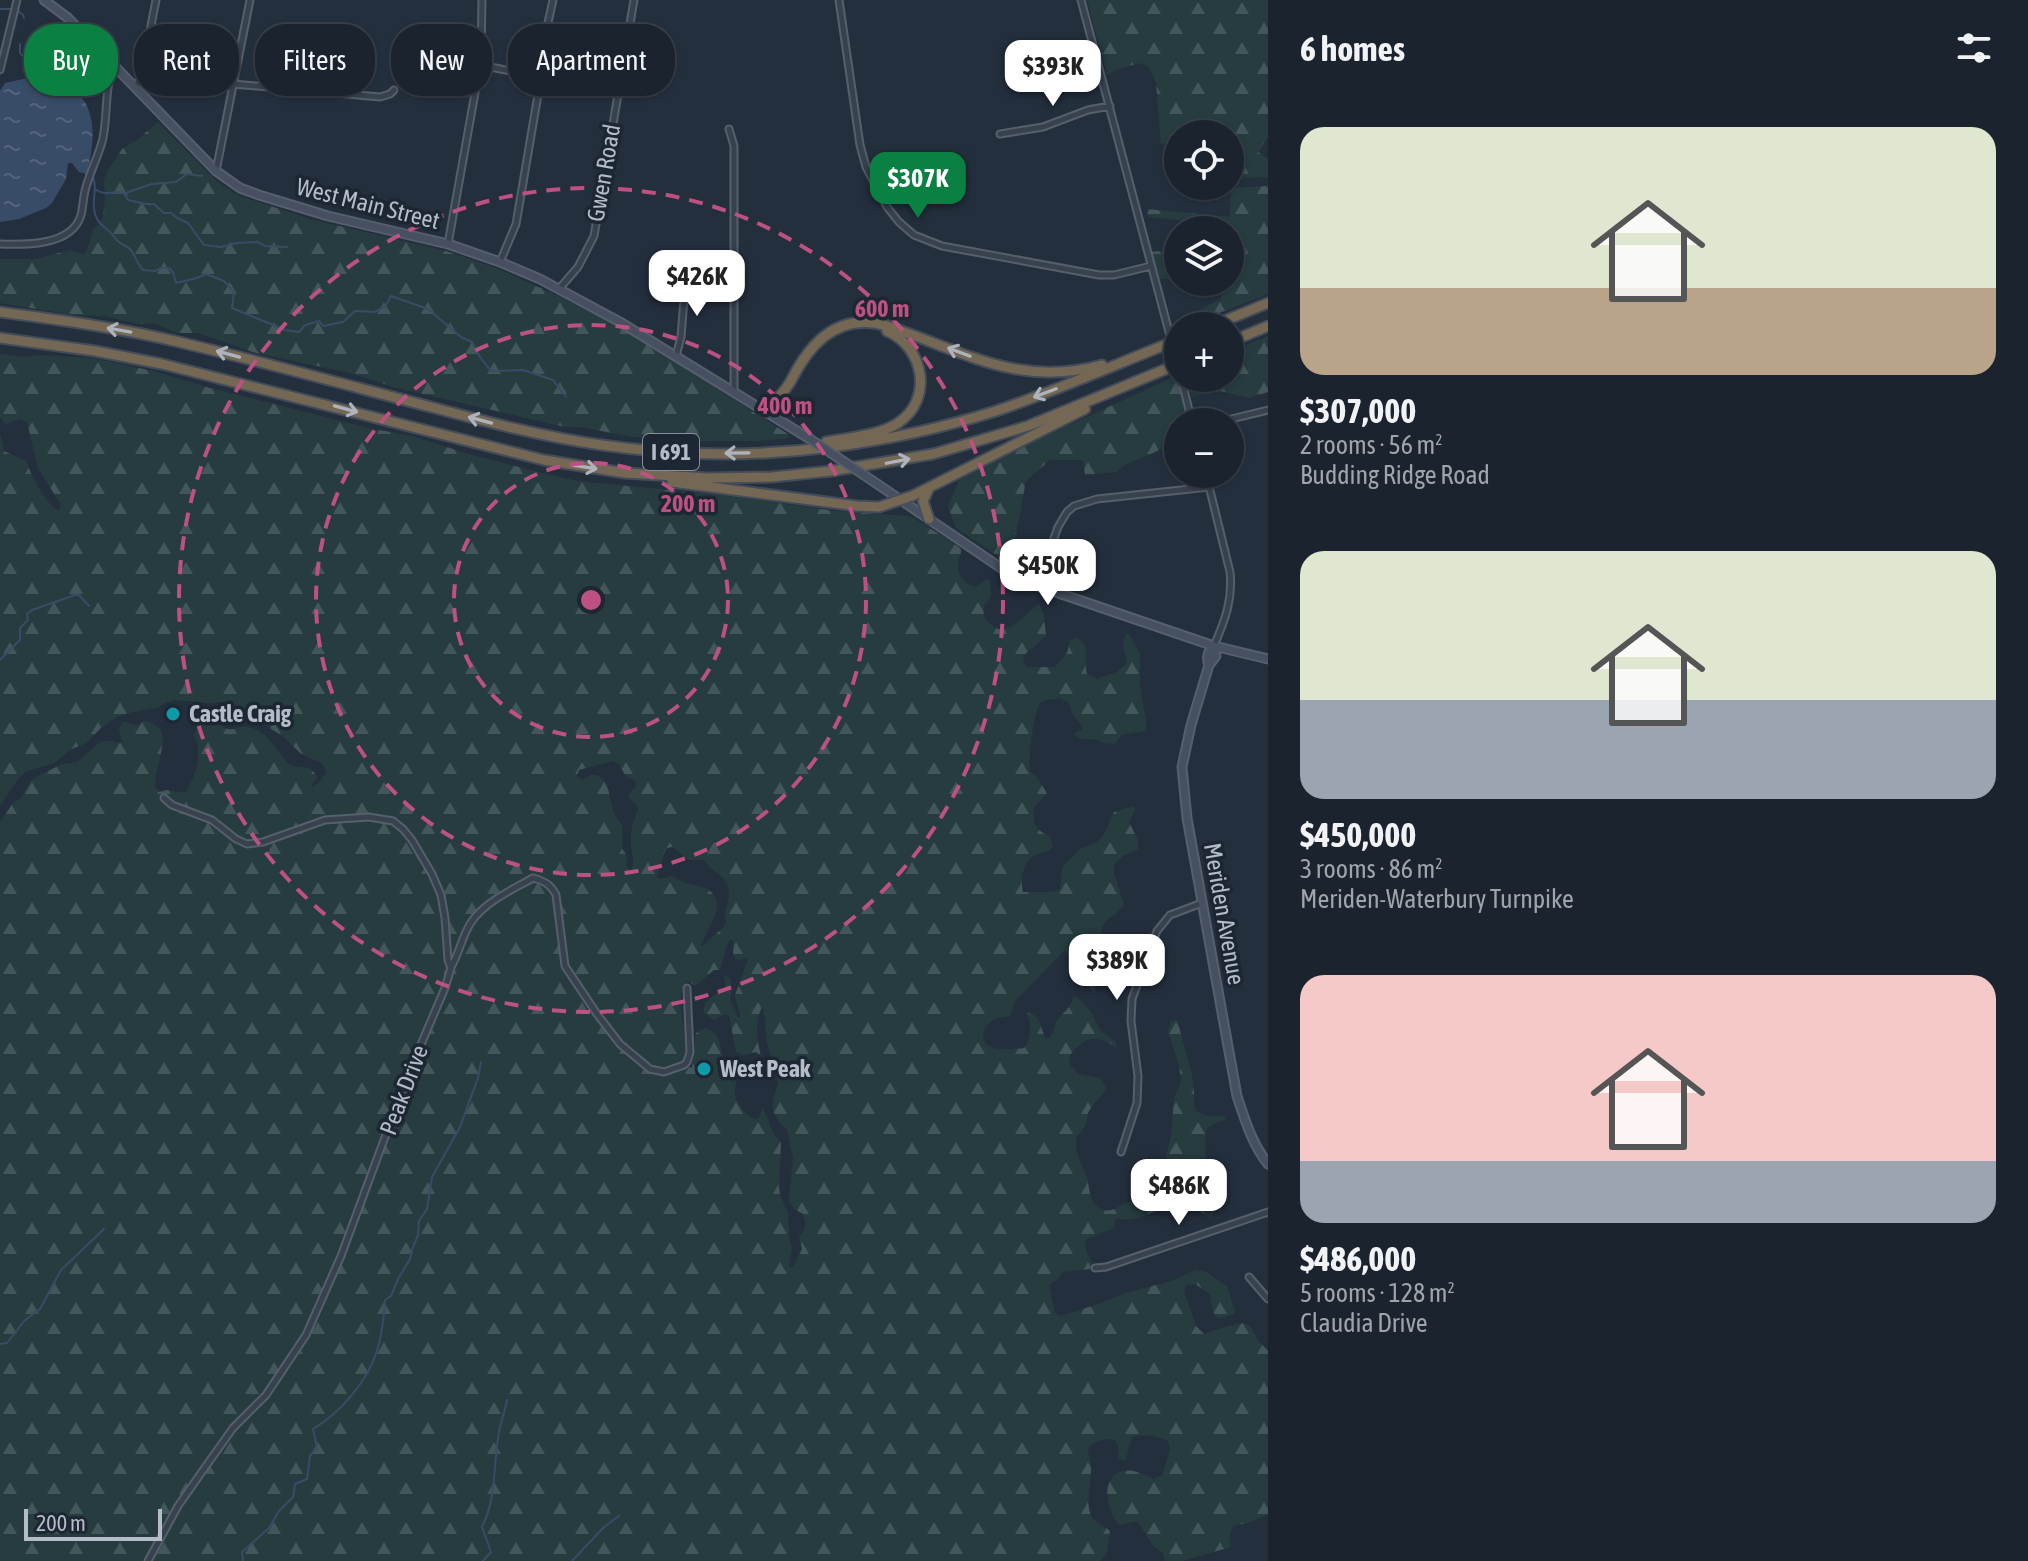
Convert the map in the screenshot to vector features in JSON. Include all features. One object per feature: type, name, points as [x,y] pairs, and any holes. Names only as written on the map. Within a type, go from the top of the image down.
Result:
[{"type":"highway","points":[[1244,313],[1268,303]]},
{"type":"highway","name":"I 691","points":[[0,312],[167,339],[559,438],[619,448],[733,454],[872,441],[961,421],[1044,393],[1164,345]]},
{"type":"highway","points":[[794,376],[796,369],[821,339],[841,327],[860,322],[887,326],[996,366],[1029,372],[1077,371],[1144,353]]},
{"type":"highway","points":[[1244,336],[1268,326]]},
{"type":"highway","points":[[766,412],[819,349],[831,338],[853,329],[871,328],[891,333],[907,344],[918,362],[921,383],[914,406],[896,425],[778,452]]},
{"type":"highway","name":"I 691","points":[[0,338],[135,358],[580,467],[697,478],[837,471],[946,451],[1017,429],[1164,370]]},
{"type":"highway","points":[[625,473],[650,479],[879,507],[930,487],[1129,389],[1142,379]]},
{"type":"highway","points":[[929,519],[923,501],[930,487]]},
{"type":"main road","name":"West Main Street","points":[[44,0],[74,24]]},
{"type":"main road","name":"West Main Street","points":[[118,70],[134,86]]},
{"type":"main road","name":"West Main Street","points":[[144,96],[216,171],[240,188],[328,216],[448,244],[500,262],[559,289],[600,310],[810,439],[1009,573],[1037,587],[1214,646],[1268,659]]},
{"type":"main road","name":"Meriden Avenue","points":[[1214,646],[1207,660],[1209,665],[1182,767],[1187,818],[1237,1096],[1247,1128],[1268,1164]]},
{"type":"street","points":[[0,70],[17,0]]},
{"type":"street","points":[[151,24],[156,0]]},
{"type":"street","points":[[239,54],[250,0]]},
{"type":"street","points":[[482,0],[482,24]]},
{"type":"street","points":[[548,24],[553,0]]},
{"type":"street","name":"Gwen Road","points":[[559,289],[578,267],[594,236],[634,0]]},
{"type":"street","points":[[839,0],[864,160],[887,207],[907,229],[923,240],[942,246],[1099,275],[1114,275],[1151,266]]},
{"type":"street","points":[[1081,0],[1164,314]]},
{"type":"street","points":[[448,244],[480,65],[541,77],[516,224],[500,262]]},
{"type":"street","points":[[239,85],[380,97],[391,93]]},
{"type":"street","points":[[0,244],[49,242],[77,223],[82,214],[87,183],[103,140],[107,96]]},
{"type":"street","points":[[216,171],[231,96]]},
{"type":"street","points":[[1000,134],[1043,127],[1088,110],[1110,106]]},
{"type":"street","points":[[729,129],[734,146],[734,392]]},
{"type":"street","points":[[676,356],[681,337],[686,274]]},
{"type":"street","points":[[1244,416],[1268,410]]},
{"type":"street","points":[[1037,587],[1058,527],[1074,506],[1097,499],[1200,488]]},
{"type":"street","points":[[1209,488],[1231,585],[1231,599],[1214,646]]},
{"type":"street","name":"Peak Drive","points":[[148,1561],[178,1506],[233,1428],[266,1395],[306,1335],[341,1256],[451,968],[441,895],[412,840],[393,821],[369,817],[325,820],[263,842],[247,844],[212,820],[172,805],[164,798]]},
{"type":"street","points":[[451,968],[472,920],[483,908],[533,878],[551,885],[556,895],[565,966],[620,1044],[650,1069],[664,1072],[687,1062],[690,1052],[687,988]]},
{"type":"street","points":[[1121,1152],[1137,1103],[1132,999],[1157,931],[1170,915],[1202,903]]},
{"type":"street","points":[[1095,1268],[1268,1212]]},
{"type":"street","points":[[1249,1277],[1268,1299]]},
{"type":"green space","points":[[1087,0],[1268,0],[1268,137],[1258,152],[1268,159],[1268,177],[1244,178],[1244,120],[1164,120],[1164,143],[1161,144],[1156,82],[1149,67],[1141,63],[1107,75]]},
{"type":"green space","points":[[158,122],[215,180],[237,195],[310,219],[446,251],[496,268],[617,326],[789,437],[758,441],[694,441],[632,437],[565,427],[393,387],[350,373],[256,353],[198,333],[176,333],[155,323],[138,324],[104,316],[73,315],[0,303],[0,259],[35,259],[70,250],[86,253],[93,230],[103,216],[104,180],[108,170],[122,149]]},
{"type":"green space","points":[[1268,186],[1268,294],[1222,312],[1196,312],[1222,296],[1244,296],[1244,216],[1230,216],[1231,200],[1244,200],[1244,187]]},
{"type":"green space","points":[[1147,209],[1220,216],[1148,217]]},
{"type":"green space","points":[[1164,251],[1164,279],[1159,279],[1151,252]]},
{"type":"green space","points":[[1268,336],[1268,392],[1249,398],[1224,392],[1244,392],[1244,346]]},
{"type":"green space","points":[[0,354],[93,358],[158,372],[369,428],[412,436],[472,455],[578,481],[914,518],[962,549],[958,567],[965,582],[976,587],[989,580],[991,596],[984,611],[991,625],[998,629],[1007,628],[1039,604],[1044,615],[1046,636],[1023,656],[1028,667],[1055,667],[1067,653],[1070,640],[1076,638],[1085,645],[1087,674],[1097,679],[1117,672],[1127,663],[1123,644],[1126,634],[1129,634],[1140,654],[1145,731],[1121,735],[1115,744],[1079,739],[1074,734],[1082,726],[1069,703],[1060,698],[1050,699],[1041,702],[1038,707],[1030,747],[1030,772],[1047,793],[1034,807],[1034,822],[1050,837],[1053,846],[1028,861],[1022,877],[1023,892],[1059,890],[1066,863],[1081,848],[1099,840],[1114,812],[1133,806],[1135,809],[1129,822],[1138,840],[1138,849],[1114,864],[1124,905],[1102,927],[1103,938],[1110,951],[1095,969],[1096,994],[1079,965],[1064,951],[1015,1001],[1010,1016],[993,1020],[983,1036],[991,1047],[1024,1048],[1029,1040],[1029,1012],[1038,1018],[1045,1038],[1050,1038],[1058,1019],[1073,997],[1077,997],[1091,1012],[1100,1030],[1116,1043],[1117,1049],[1103,1041],[1091,1039],[1069,1057],[1071,1066],[1078,1074],[1100,1078],[1106,1088],[1089,1110],[1076,1147],[1093,1201],[1098,1208],[1107,1211],[1148,1198],[1158,1187],[1171,1137],[1174,1098],[1181,1081],[1168,1031],[1171,1021],[1178,1021],[1191,1072],[1195,1108],[1202,1114],[1225,1117],[1225,1120],[1208,1128],[1206,1134],[1213,1216],[1205,1215],[1186,1199],[1135,1219],[1117,1218],[1114,1228],[1085,1240],[1092,1263],[1090,1269],[1063,1272],[1049,1285],[1055,1313],[1061,1316],[1196,1270],[1206,1272],[1227,1286],[1235,1311],[1220,1318],[1214,1315],[1210,1294],[1195,1284],[1186,1285],[1184,1291],[1196,1326],[1204,1334],[1244,1323],[1250,1326],[1268,1351],[1268,1514],[1233,1526],[1231,1547],[1182,1561],[1165,1561],[1163,1553],[1153,1546],[1139,1523],[1118,1524],[1108,1499],[1111,1479],[1117,1473],[1126,1470],[1138,1472],[1153,1479],[1163,1473],[1170,1450],[1168,1441],[1140,1435],[1132,1437],[1124,1461],[1119,1459],[1115,1440],[1100,1440],[1088,1448],[1091,1468],[1089,1508],[1094,1520],[1110,1531],[1107,1553],[1100,1561],[0,1561],[0,822],[38,776],[62,764],[77,762],[100,742],[122,743],[119,729],[122,722],[137,726],[149,721],[160,729],[162,749],[155,781],[159,792],[185,793],[189,787],[198,757],[194,736],[201,714],[207,709],[223,727],[255,729],[267,737],[290,765],[313,771],[317,778],[312,788],[326,772],[323,764],[300,753],[284,737],[232,705],[176,700],[117,717],[86,743],[70,750],[54,763],[25,772],[0,806],[0,434],[4,451],[26,461],[47,500],[57,510],[61,505],[38,468],[27,422],[19,419],[7,424],[0,416]],"holes":[[[612,761],[635,781],[636,787],[628,797],[638,806],[631,834],[631,871],[622,849],[622,826],[613,811],[607,784],[597,775],[582,780],[577,776],[579,770]],[[673,847],[688,860],[704,860],[728,886],[726,922],[701,947],[715,915],[716,899],[702,887],[672,876],[657,877],[667,848]],[[731,939],[734,943],[735,959],[748,959],[735,995],[740,1017],[730,999],[731,981],[724,975],[726,987],[705,1004],[704,1013],[714,1020],[729,1015],[736,1052],[744,1055],[756,1052],[761,1056],[757,1025],[762,1007],[764,1010],[767,1042],[778,1083],[773,1111],[787,1130],[793,1158],[789,1201],[794,1209],[803,1214],[805,1224],[799,1237],[802,1249],[790,1268],[792,1248],[788,1212],[779,1187],[781,1143],[773,1133],[763,1108],[756,1119],[739,1105],[735,1090],[740,1066],[734,1058],[725,1060],[718,1038],[711,1031],[705,1028],[696,1033],[692,1068],[683,1060],[686,1047],[681,995],[684,987],[688,981],[695,986],[714,970],[720,970]]]},
{"type":"green space","points":[[1164,381],[1164,392],[1180,392],[1184,408],[1164,408],[1164,448],[1125,465],[1117,472],[1085,475],[1083,460],[1050,460],[1026,481],[1013,550],[1010,556],[1001,558],[956,528],[948,506],[959,480],[1045,436]]},
{"type":"green space","points":[[1190,392],[1215,392],[1192,397]]},
{"type":"water","points":[[24,79],[24,96],[80,96],[92,121],[92,147],[87,174],[68,163],[66,179],[46,208],[19,219],[0,222],[0,91],[5,83]]},
{"type":"waterway","points":[[0,9],[10,9]]},
{"type":"waterway","points":[[17,10],[24,18]]},
{"type":"waterway","points":[[20,44],[20,53],[24,58]]},
{"type":"waterway","points":[[126,196],[128,192],[152,184],[176,182],[187,174],[202,176]]},
{"type":"waterway","points":[[93,177],[96,217],[130,249],[143,270],[169,268],[176,283],[206,274],[224,281],[234,292],[232,308],[285,330],[299,332],[305,325],[319,321],[323,326],[343,322],[355,311],[374,312],[385,307],[391,296],[428,309],[461,337],[472,342],[491,371],[523,370],[553,380],[566,397]]},
{"type":"waterway","points":[[95,189],[102,193],[121,192],[128,200],[154,204],[164,213],[171,213],[188,223],[204,245],[221,247],[258,242],[265,246],[287,247]]},
{"type":"waterway","points":[[0,660],[20,640],[20,628],[32,610],[75,595],[79,595],[89,606]]},
{"type":"waterway","points":[[243,1561],[242,1552],[269,1528],[279,1511],[293,1497],[295,1484],[307,1479],[310,1456],[317,1448],[313,1429],[351,1396],[367,1374],[377,1351],[385,1300],[391,1296],[410,1259],[419,1221],[427,1209],[432,1177],[460,1127],[481,1062]]},
{"type":"waterway","points":[[0,1344],[7,1343],[24,1321],[40,1309],[61,1270],[104,1229]]},
{"type":"waterway","points":[[483,1561],[491,1552],[482,1527],[490,1504],[499,1432],[507,1400]]},
{"type":"waterway","points":[[572,1561],[604,1527],[619,1516]]},
{"type":"place","name":"Castle Craig","points":[[173,714]]},
{"type":"place","name":"West Peak","points":[[704,1069]]}]
